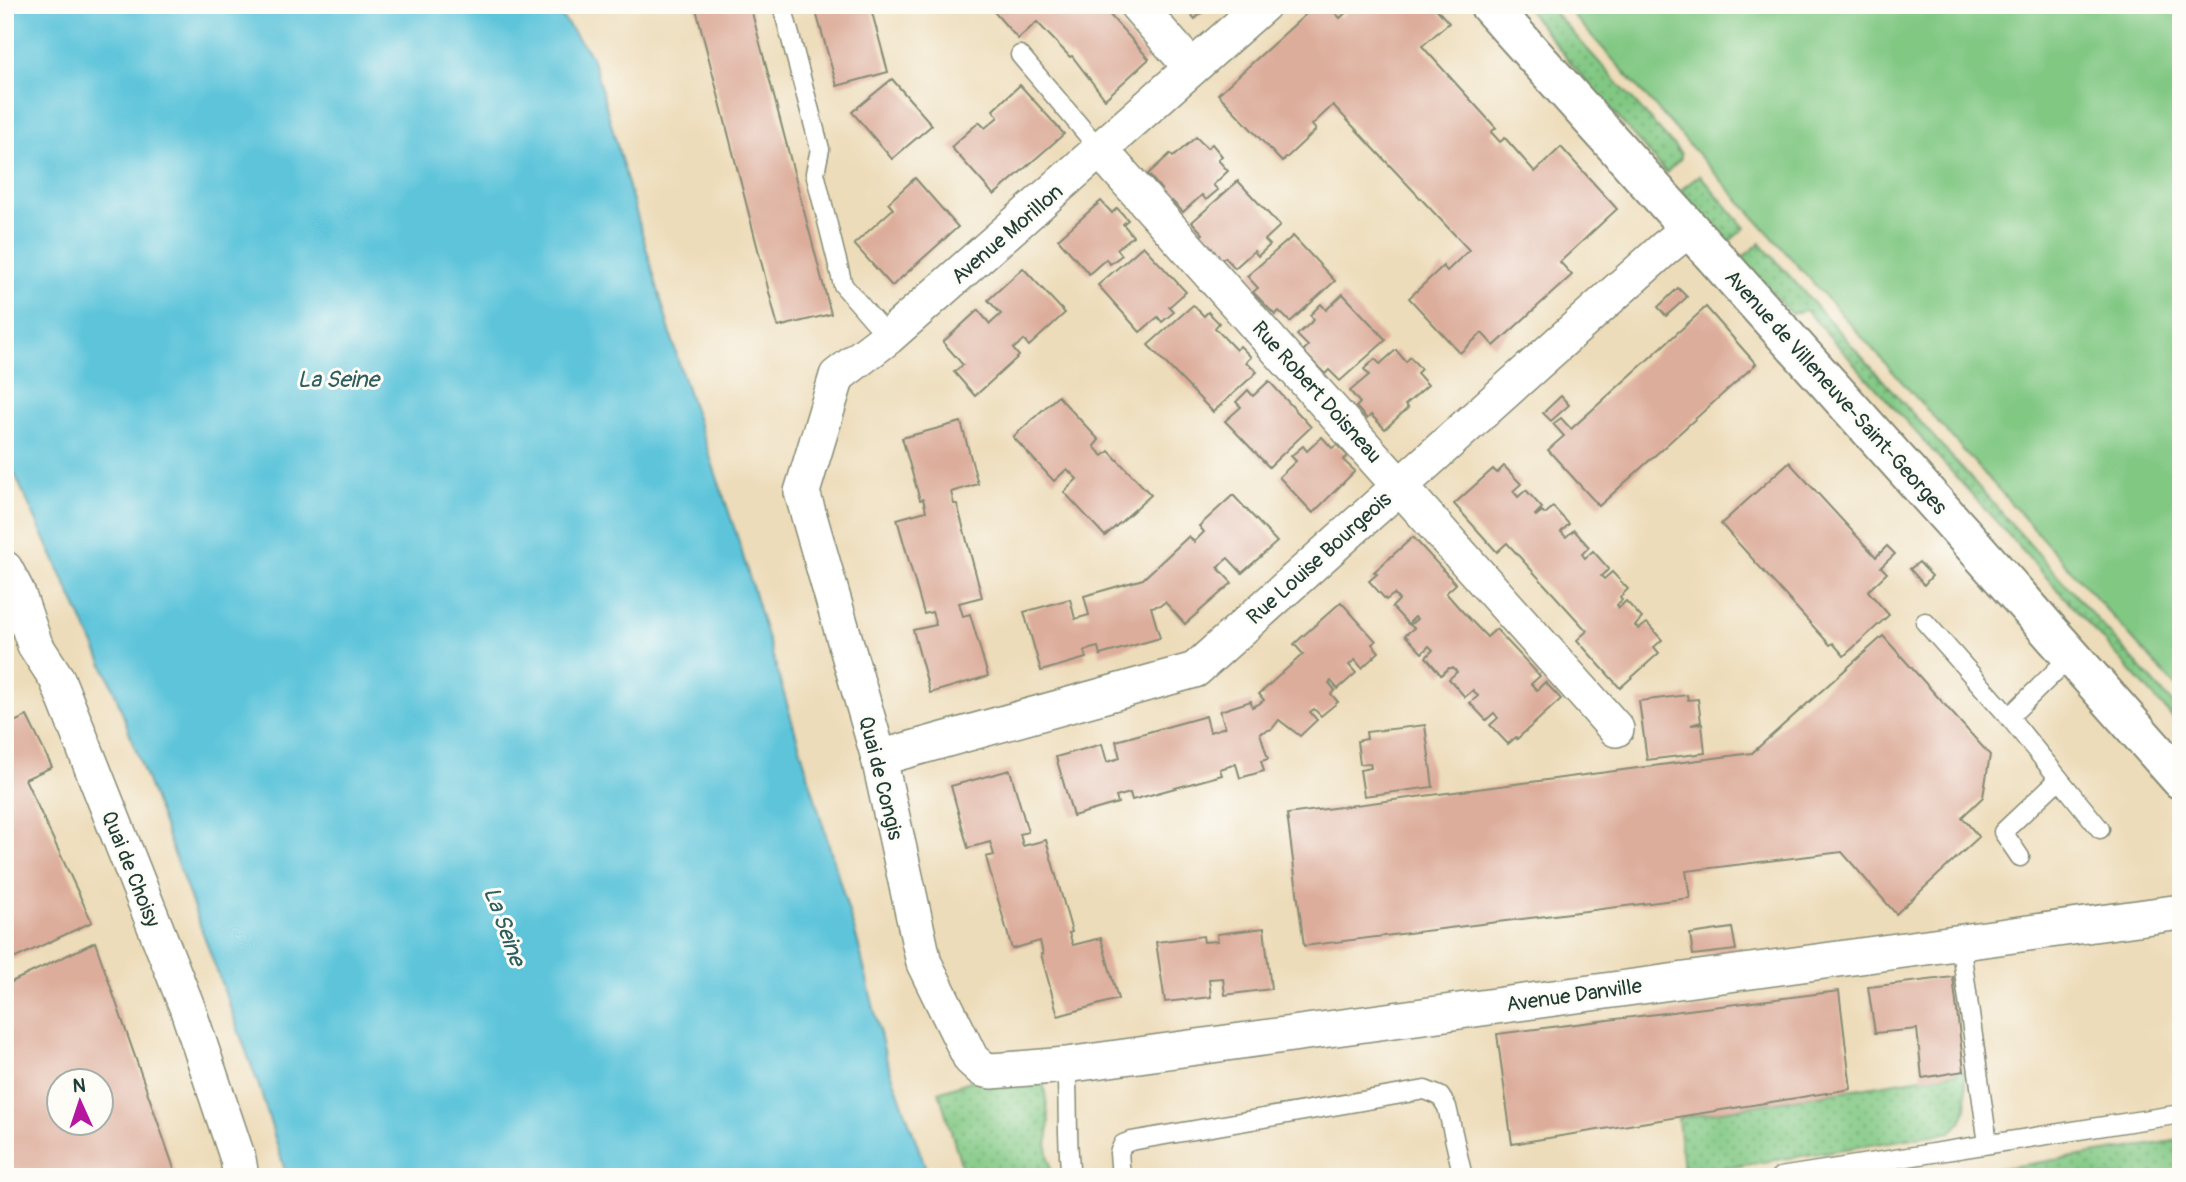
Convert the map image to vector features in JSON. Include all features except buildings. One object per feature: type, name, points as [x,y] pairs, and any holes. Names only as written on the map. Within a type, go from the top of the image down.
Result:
[{"type":"main road","name":"Avenue de Villeneuve-Saint-Georges","points":[[1489,5],[2181,780]]},
{"type":"street","points":[[1137,5],[1191,67]]},
{"type":"street","name":"Avenue Morillon","points":[[802,492],[837,376],[888,337],[1263,5]]},
{"type":"street","name":"Rue Robert Doisneau","points":[[1101,151],[1616,729]]},
{"type":"street","name":"Rue Louise Bourgeois","points":[[879,758],[1195,670],[1689,229]]},
{"type":"street","name":"Quai de Congis","points":[[802,492],[879,758],[924,963],[971,1059]]},
{"type":"street","name":"Quai de Choisy","points":[[5,569],[17,592],[35,645],[57,680],[187,1007],[238,1159],[241,1177]]},
{"type":"street","name":"Avenue Danville","points":[[971,1059],[982,1069],[992,1071],[1066,1065],[2181,912]]},
{"type":"lane","points":[[782,5],[820,149],[815,173],[843,285],[888,337]]},
{"type":"lane","points":[[1020,55],[1101,151]]},
{"type":"lane","points":[[1925,622],[2009,717],[2100,830]]},
{"type":"lane","points":[[2009,717],[2071,656]]},
{"type":"lane","points":[[2020,857],[2003,832],[2060,779]]},
{"type":"lane","points":[[1960,942],[1988,1144]]},
{"type":"lane","points":[[1066,1065],[1071,1177]]},
{"type":"lane","points":[[1121,1177],[1119,1153],[1123,1144],[1131,1141],[1425,1090],[1440,1096],[1447,1107],[1463,1177]]},
{"type":"lane","points":[[1780,1177],[2181,1114]]},
{"type":"green space","points":[[1524,5],[1548,5],[1681,154],[1681,158],[1666,173],[1575,68]]},
{"type":"green space","points":[[1564,5],[2181,5],[2181,693]]},
{"type":"green space","points":[[1700,175],[1745,228],[1727,243],[1681,190]]},
{"type":"green space","points":[[1760,243],[2181,713],[2181,727],[1806,310],[1791,314],[1741,259]]},
{"type":"green space","points":[[1964,1071],[1967,1097],[1965,1111],[1963,1118],[1951,1132],[1689,1174],[1683,1171],[1678,1118]]},
{"type":"green space","points":[[979,1078],[1043,1079],[1049,1121],[1047,1148],[1052,1177],[965,1177],[939,1092]]},
{"type":"green space","points":[[2181,1140],[2181,1177],[1947,1177]]},
{"type":"water","name":"La Seine","points":[[5,5],[553,5],[592,57],[682,374],[738,539],[858,943],[886,1058],[929,1177],[287,1177],[260,1089],[111,682],[5,453]]}]
